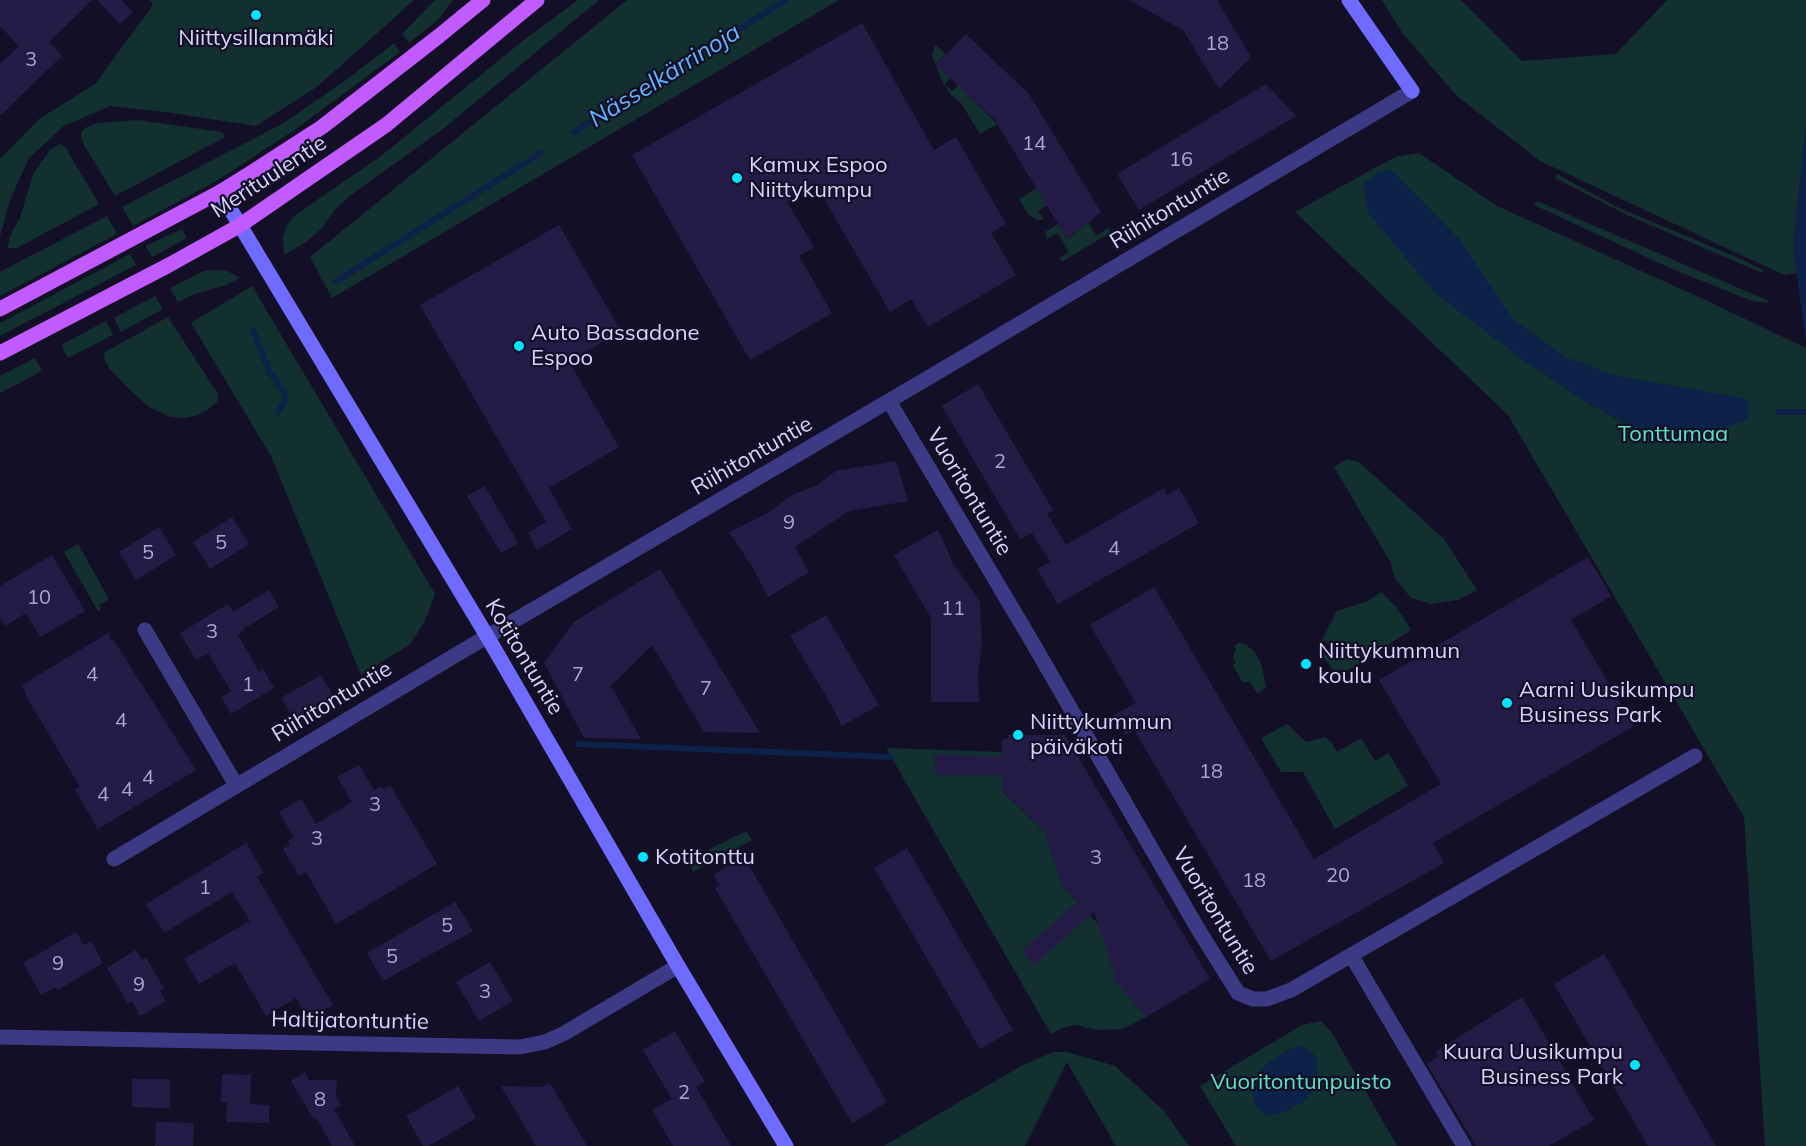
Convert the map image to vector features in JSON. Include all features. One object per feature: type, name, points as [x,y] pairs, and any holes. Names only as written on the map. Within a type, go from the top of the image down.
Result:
[{"type":"main road","name":"Merituulentie","points":[[0,309],[220,192],[322,127],[483,0]]},
{"type":"main road","name":"Merituulentie","points":[[0,353],[239,226],[386,125],[537,0]]},
{"type":"street","name":"Riihitontuntie","points":[[114,859],[487,636],[1412,91],[1349,0]]},
{"type":"street","name":"Kotitontuntie","points":[[220,192],[487,636],[678,966],[786,1146]]},
{"type":"street","name":"Vuoritontuntie","points":[[889,401],[1031,640],[1198,929],[1238,993],[1252,999],[1268,999],[1291,990],[1695,756]]},
{"type":"street","points":[[145,630],[236,785]]},
{"type":"street","points":[[1351,955],[1464,1146]]},
{"type":"street","name":"Haltijatontuntie","points":[[0,1036],[520,1047],[545,1042],[563,1034],[678,966]]},
{"type":"green space","points":[[150,0],[414,0],[318,86],[256,126],[110,106],[64,126],[29,158],[10,200],[0,236],[0,159],[39,119],[95,84],[153,5]]},
{"type":"green space","points":[[435,0],[453,0],[438,20],[409,43],[402,34]]},
{"type":"green space","points":[[578,0],[599,0],[444,128],[351,195],[338,206],[320,230],[306,242],[284,255],[283,236],[294,216],[381,156],[524,40]]},
{"type":"green space","points":[[627,0],[839,0],[332,298],[310,257]]},
{"type":"green space","points":[[1382,0],[1461,0],[1522,61],[1616,54],[1667,0],[1806,0],[1806,126],[1793,248],[1797,273],[1784,275],[1540,161],[1457,96],[1403,34]]},
{"type":"green space","points":[[393,44],[400,52],[296,129],[218,180],[133,226],[122,207],[282,124]]},
{"type":"green space","points":[[935,45],[946,54],[936,64],[950,78],[945,84],[952,91],[958,85],[997,124],[980,134],[961,103],[951,95],[943,83],[932,56]]},
{"type":"green space","points":[[138,120],[222,132],[225,137],[115,196],[84,145],[81,137],[82,131],[98,123]]},
{"type":"green space","points":[[60,144],[65,147],[99,204],[17,248],[8,248],[10,236],[20,218],[33,174],[50,150]]},
{"type":"green space","name":"Tonttumaa","points":[[1419,153],[1497,206],[1806,348],[1806,1146],[1765,1146],[1744,817],[1508,415],[1295,212],[1395,157]]},
{"type":"green space","points":[[1557,174],[1617,207],[1743,260],[1763,270],[1762,273],[1629,216],[1555,178]]},
{"type":"green space","points":[[1037,188],[1047,205],[1038,211],[1044,219],[1041,220],[1028,214],[1019,199]]},
{"type":"green space","points":[[1537,201],[1769,301],[1768,303],[1752,301],[1670,268],[1534,205]]},
{"type":"green space","points":[[107,216],[117,234],[0,296],[0,272]]},
{"type":"green space","points":[[1088,222],[1096,236],[1109,228],[1110,233],[1063,261],[1061,260],[1059,258],[1069,252],[1058,233],[1047,239],[1045,232],[1058,224],[1068,239]]},
{"type":"green space","points":[[182,229],[187,238],[152,257],[146,246]]},
{"type":"green space","points":[[130,254],[136,265],[0,336],[0,323]]},
{"type":"green space","points":[[204,271],[227,271],[240,278],[178,302],[170,288]]},
{"type":"green space","points":[[252,286],[435,594],[425,621],[410,644],[361,675],[271,456],[191,323]]},
{"type":"green space","points":[[155,296],[163,309],[121,332],[114,318]]},
{"type":"green space","points":[[168,317],[218,394],[217,402],[195,416],[170,417],[149,407],[109,368],[104,358],[105,352]]},
{"type":"green space","points":[[106,321],[113,335],[68,358],[61,345]]},
{"type":"green space","points":[[35,358],[42,371],[0,393],[0,376]]},
{"type":"green space","points":[[1347,459],[1359,462],[1444,539],[1477,590],[1457,600],[1431,604],[1411,598],[1394,577],[1391,563],[1334,467]]},
{"type":"green space","points":[[78,544],[109,599],[99,605],[101,609],[98,611],[64,552]]},
{"type":"green space","points":[[1381,592],[1397,608],[1411,630],[1347,671],[1340,669],[1336,674],[1322,655],[1330,652],[1334,646],[1322,640],[1337,611],[1368,601]]},
{"type":"green space","points":[[1239,643],[1245,644],[1254,651],[1261,663],[1266,687],[1258,694],[1249,681],[1243,683],[1233,666],[1236,662],[1233,657],[1236,650],[1234,646]]},
{"type":"green space","points":[[1287,724],[1306,742],[1325,737],[1337,752],[1361,738],[1375,761],[1389,753],[1408,786],[1335,829],[1303,772],[1281,772],[1261,738]]},
{"type":"green space","points":[[886,748],[1002,752],[1003,792],[1045,832],[1061,884],[1098,924],[1146,1017],[1122,1029],[1097,1030],[1076,1025],[1065,1027],[1051,1034]]},
{"type":"green space","points":[[746,831],[752,840],[693,872],[688,860]]},
{"type":"green space","name":"Vuoritontunpuisto","points":[[1321,1021],[1332,1033],[1397,1146],[1236,1146],[1200,1086],[1302,1025]]},
{"type":"green space","points":[[1053,1052],[1067,1052],[1115,1066],[1164,1111],[1189,1146],[1116,1146],[1067,1062],[1025,1146],[884,1146],[1021,1066]]},
{"type":"water","points":[[1806,126],[1806,343],[1793,248]]},
{"type":"water","points":[[1391,170],[1460,240],[1515,321],[1566,357],[1613,375],[1748,399],[1748,419],[1695,439],[1644,434],[1589,404],[1522,359],[1435,293],[1367,211],[1364,183],[1379,172]]},
{"type":"water","points":[[1302,1046],[1310,1050],[1317,1058],[1317,1079],[1311,1093],[1302,1103],[1285,1112],[1270,1116],[1261,1113],[1254,1103],[1252,1082],[1267,1064],[1279,1055]]},
{"type":"building","points":[[0,0],[92,0],[49,42],[62,56],[0,116],[0,64],[19,46],[0,26]]},
{"type":"building","points":[[97,0],[121,0],[133,12],[120,24]]},
{"type":"building","points":[[1129,0],[1217,0],[1251,57],[1219,89],[1183,30]]},
{"type":"building","name":"Kamux Espoo Niittykumpu","points":[[862,23],[934,150],[956,137],[1006,224],[991,233],[1016,275],[928,327],[911,299],[890,312],[816,185],[787,202],[814,247],[799,256],[832,313],[750,360],[632,155]]},
{"type":"building","points":[[966,34],[1029,94],[1101,212],[1067,239],[995,120],[936,65]]},
{"type":"building","points":[[1266,84],[1296,116],[1139,210],[1117,174]]},
{"type":"building","name":"Auto Bassadone Espoo","points":[[559,225],[621,331],[569,362],[619,447],[549,488],[572,529],[537,550],[528,533],[546,522],[420,305]]},
{"type":"building","points":[[978,384],[1053,510],[1047,514],[1066,545],[1164,488],[1167,495],[1179,488],[1199,523],[1058,604],[1037,569],[1050,562],[1032,533],[1020,539],[942,406]]},
{"type":"building","points":[[896,461],[908,501],[849,511],[795,547],[809,572],[768,597],[753,568],[729,532],[766,514],[790,496],[817,485],[836,471]]},
{"type":"building","points":[[485,486],[518,543],[501,553],[467,496]]},
{"type":"building","points":[[232,517],[249,544],[210,569],[193,542]]},
{"type":"building","points":[[159,527],[176,555],[136,580],[119,552]]},
{"type":"building","points":[[938,530],[954,565],[980,601],[982,644],[978,673],[979,702],[931,702],[931,618],[894,555]]},
{"type":"building","points":[[52,555],[85,611],[40,637],[26,613],[5,626],[0,617],[0,586]]},
{"type":"building","points":[[1588,557],[1611,596],[1571,620],[1634,726],[1433,843],[1444,863],[1271,961],[1134,730],[1126,735],[1114,715],[1136,703],[1090,625],[1154,587],[1314,859],[1441,784],[1379,680]]},
{"type":"building","points":[[660,569],[760,733],[704,732],[652,645],[611,686],[641,739],[584,738],[544,663],[574,622]]},
{"type":"building","points":[[269,590],[279,607],[243,629],[244,631],[238,635],[259,672],[263,669],[274,688],[231,714],[221,697],[231,691],[208,653],[196,660],[180,633],[228,604],[233,612]]},
{"type":"building","points":[[826,615],[879,705],[842,726],[790,636]]},
{"type":"building","points":[[108,633],[196,770],[98,829],[75,790],[80,787],[25,694],[22,685]]},
{"type":"building","points":[[321,675],[335,699],[295,722],[281,698]]},
{"type":"building","points":[[1008,735],[1065,735],[1210,979],[1146,1017],[1113,978],[1115,976],[1094,912],[1034,965],[1021,951],[1078,902],[1061,884],[1045,832],[1003,791],[1003,775],[936,775],[934,754],[1002,757],[1002,740],[1008,738]]},
{"type":"building","points":[[359,765],[374,790],[390,785],[437,864],[336,924],[306,872],[299,876],[283,849],[290,845],[288,841],[294,837],[279,812],[301,799],[316,824],[352,802],[337,777]]},
{"type":"building","points":[[246,843],[264,873],[257,877],[333,1005],[308,1019],[296,998],[266,1016],[235,963],[199,984],[184,959],[250,921],[232,892],[164,933],[146,904]]},
{"type":"building","points":[[907,848],[1013,1030],[980,1049],[874,868]]},
{"type":"building","points":[[744,857],[887,1102],[852,1123],[715,888],[720,886],[713,875]]},
{"type":"building","points":[[455,902],[473,931],[383,981],[367,953]]},
{"type":"building","points":[[76,932],[84,945],[91,941],[103,963],[58,990],[56,987],[41,995],[23,963]]},
{"type":"building","points":[[136,950],[142,960],[146,958],[164,988],[160,991],[166,1001],[140,1016],[132,1001],[128,1004],[107,968]]},
{"type":"building","name":"Kuura Uusikumpu Business Park","points":[[1604,954],[1716,1146],[1648,1146],[1554,984]]},
{"type":"building","points":[[490,962],[513,1001],[479,1021],[456,982]]},
{"type":"building","points":[[1522,997],[1594,1120],[1549,1146],[1476,1146],[1427,1064],[1438,1057],[1435,1052]]},
{"type":"building","points":[[675,1031],[705,1082],[696,1087],[731,1146],[673,1146],[652,1110],[672,1099],[643,1050]]},
{"type":"building","points":[[305,1072],[309,1080],[337,1080],[336,1096],[341,1105],[334,1109],[355,1146],[332,1146],[317,1119],[314,1120],[291,1081]]},
{"type":"building","points":[[222,1074],[251,1075],[250,1104],[269,1105],[269,1123],[226,1122],[227,1102],[221,1102]]},
{"type":"building","points":[[132,1079],[170,1079],[170,1108],[132,1107]]},
{"type":"building","points":[[550,1083],[587,1146],[536,1146],[501,1086],[542,1087]]},
{"type":"building","points":[[458,1086],[476,1118],[429,1146],[423,1146],[406,1116]]},
{"type":"building","points":[[156,1122],[194,1123],[193,1146],[155,1146]]},
{"type":"waterway","name":"Nässelkärrinoja","points":[[574,132],[786,0]]},
{"type":"waterway","name":"Nässelkärrinoja","points":[[335,282],[541,153]]},
{"type":"waterway","name":"Nässelkärrinoja","points":[[253,330],[269,371],[284,392],[286,399],[278,412]]},
{"type":"waterway","name":"Nässelkärrinoja","points":[[1779,412],[1806,412]]},
{"type":"waterway","points":[[578,744],[891,757]]},
{"type":"place","name":"Niittysillanmäki","points":[[256,15]]},
{"type":"place","name":"Kamux Espoo Niittykumpu","points":[[737,178]]},
{"type":"place","name":"Auto Bassadone Espoo","points":[[519,346]]},
{"type":"place","name":"Niittykummun koulu","points":[[1306,664]]},
{"type":"place","name":"Aarni Uusikumpu Business Park","points":[[1507,703]]},
{"type":"place","name":"Niittykummun päiväkoti","points":[[1018,735]]},
{"type":"place","name":"Kotitonttu","points":[[643,857]]},
{"type":"place","name":"Kuura Uusikumpu Business Park","points":[[1635,1065]]}]
